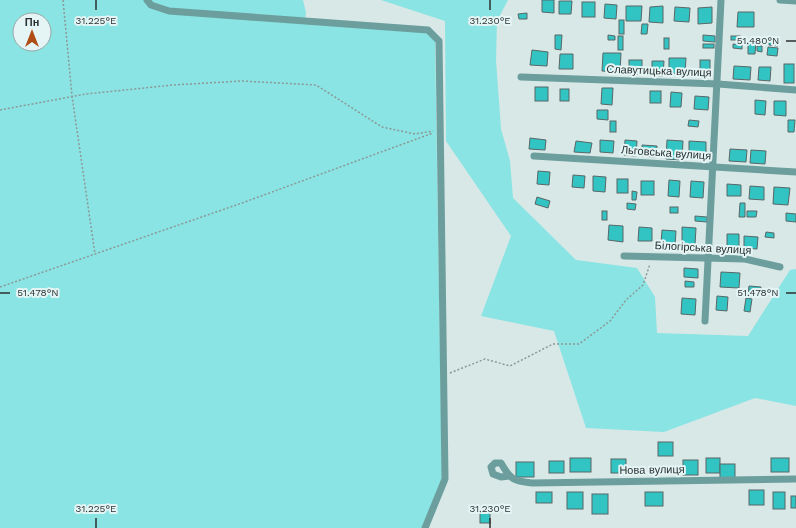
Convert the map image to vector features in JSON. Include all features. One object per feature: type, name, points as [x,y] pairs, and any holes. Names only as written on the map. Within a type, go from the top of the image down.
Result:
[{"type":"street","points":[[147,0],[152,5],[168,11],[428,30],[439,41],[445,479],[425,528]]},
{"type":"street","points":[[704,321],[718,84],[721,0]]},
{"type":"street","points":[[780,0],[796,1]]},
{"type":"street","name":"Славутицька вулиця","points":[[521,77],[718,84],[796,90]]},
{"type":"street","name":"Льговська вулиця","points":[[534,156],[796,172]]},
{"type":"street","name":"Білогірська вулиця","points":[[624,256],[745,259],[780,267]]},
{"type":"street","name":"Нова вулиця","points":[[509,476],[518,482],[532,483],[796,479]]},
{"type":"path","points":[[63,0],[72,96],[95,254]]},
{"type":"path","points":[[0,110],[72,96],[173,85],[242,81],[316,85],[382,127],[415,134],[440,130]]},
{"type":"path","points":[[0,287],[242,203],[440,130]]},
{"type":"path","points":[[444,373],[452,373],[485,359],[510,366],[553,344],[579,344],[610,321],[626,300],[643,285],[652,257]]},
{"type":"shaded area","points":[[0,0],[146,0],[151,7],[426,31],[435,41],[442,478],[422,528],[0,528]]},
{"type":"shaded area","points":[[149,0],[303,0],[306,13],[305,19],[167,9],[152,3]]},
{"type":"shaded area","points":[[381,0],[508,0],[497,21],[496,60],[501,129],[510,161],[513,198],[576,260],[637,268],[655,297],[657,333],[748,336],[790,270],[796,269],[796,406],[755,398],[664,432],[586,428],[554,331],[481,316],[511,236],[446,141],[445,21]]},
{"type":"building","points":[[542,0],[554,0],[554,13],[542,12]]},
{"type":"building","points":[[559,1],[572,1],[571,14],[559,14]]},
{"type":"building","points":[[582,2],[595,2],[595,17],[582,17]]},
{"type":"building","points":[[605,4],[617,5],[616,19],[604,18]]},
{"type":"building","points":[[626,6],[642,6],[641,21],[626,21]]},
{"type":"building","points":[[663,6],[663,23],[649,22],[650,7]]},
{"type":"building","points":[[675,7],[690,8],[689,22],[674,21]]},
{"type":"building","points":[[712,7],[712,23],[698,24],[698,8]]},
{"type":"building","points":[[738,12],[754,12],[754,27],[737,27]]},
{"type":"building","points":[[527,13],[527,19],[519,19],[518,14]]},
{"type":"building","points":[[619,20],[624,20],[624,34],[619,34]]},
{"type":"building","points":[[642,24],[648,24],[647,34],[641,34]]},
{"type":"building","points":[[555,35],[562,35],[561,50],[555,49]]},
{"type":"building","points":[[608,35],[615,36],[615,40],[608,40]]},
{"type":"building","points":[[703,35],[715,36],[715,42],[703,41]]},
{"type":"building","points":[[618,36],[623,36],[623,50],[618,50]]},
{"type":"building","points":[[731,36],[740,36],[740,40],[731,40]]},
{"type":"building","points":[[769,37],[778,38],[778,46],[769,45]]},
{"type":"building","points":[[664,38],[669,38],[669,49],[664,49]]},
{"type":"building","points":[[748,42],[756,42],[755,54],[748,54]]},
{"type":"building","points":[[703,44],[714,44],[714,48],[703,48]]},
{"type":"building","points":[[733,44],[742,45],[742,49],[733,48]]},
{"type":"building","points":[[757,46],[762,46],[762,52],[757,51]]},
{"type":"building","points":[[768,47],[778,48],[777,56],[767,55]]},
{"type":"building","points":[[532,50],[548,52],[547,66],[530,65]]},
{"type":"building","points":[[603,53],[621,53],[620,72],[602,71]]},
{"type":"building","points":[[560,54],[573,54],[573,69],[559,69]]},
{"type":"building","points":[[669,58],[686,58],[685,74],[669,73]]},
{"type":"building","points":[[629,60],[642,60],[642,74],[629,74]]},
{"type":"building","points":[[700,60],[710,60],[710,77],[700,77]]},
{"type":"building","points":[[652,61],[664,61],[663,76],[652,75]]},
{"type":"building","points":[[784,64],[794,64],[794,83],[784,83]]},
{"type":"building","points":[[734,66],[751,67],[750,80],[733,79]]},
{"type":"building","points":[[759,67],[771,67],[770,81],[758,80]]},
{"type":"building","points":[[535,87],[548,87],[548,101],[535,101]]},
{"type":"building","points":[[602,88],[613,88],[612,105],[601,104]]},
{"type":"building","points":[[560,89],[569,89],[569,101],[560,101]]},
{"type":"building","points":[[650,91],[661,91],[661,103],[650,103]]},
{"type":"building","points":[[671,92],[682,93],[681,107],[670,107]]},
{"type":"building","points":[[695,96],[709,97],[708,110],[694,109]]},
{"type":"building","points":[[755,100],[766,101],[765,115],[755,114]]},
{"type":"building","points":[[774,101],[786,101],[786,116],[774,115]]},
{"type":"building","points":[[597,110],[608,110],[608,120],[597,119]]},
{"type":"building","points":[[689,120],[699,121],[698,127],[688,126]]},
{"type":"building","points":[[788,120],[795,120],[794,132],[788,132]]},
{"type":"building","points":[[610,121],[616,121],[616,132],[610,132]]},
{"type":"building","points":[[530,138],[546,140],[545,150],[529,149]]},
{"type":"building","points":[[600,140],[614,141],[613,153],[600,152]]},
{"type":"building","points":[[625,140],[637,141],[636,156],[624,155]]},
{"type":"building","points":[[667,140],[683,141],[682,160],[666,159]]},
{"type":"building","points":[[576,141],[592,143],[590,153],[574,152]]},
{"type":"building","points":[[689,141],[706,142],[706,159],[689,159]]},
{"type":"building","points":[[642,145],[657,146],[656,157],[642,156]]},
{"type":"building","points":[[730,149],[747,150],[746,162],[729,161]]},
{"type":"building","points":[[751,150],[766,151],[765,164],[750,163]]},
{"type":"building","points":[[538,171],[550,172],[549,185],[537,184]]},
{"type":"building","points":[[573,175],[585,176],[584,188],[572,187]]},
{"type":"building","points":[[593,176],[606,177],[605,192],[593,191]]},
{"type":"building","points":[[617,179],[628,179],[628,193],[617,193]]},
{"type":"building","points":[[669,180],[680,181],[679,197],[668,196]]},
{"type":"building","points":[[641,181],[654,181],[654,195],[641,195]]},
{"type":"building","points":[[691,181],[704,182],[703,198],[690,197]]},
{"type":"building","points":[[727,184],[741,185],[741,196],[727,196]]},
{"type":"building","points":[[750,186],[764,187],[764,200],[749,199]]},
{"type":"building","points":[[774,187],[790,188],[788,205],[773,204]]},
{"type":"building","points":[[632,191],[637,192],[636,200],[632,200]]},
{"type":"building","points":[[537,197],[550,201],[548,208],[535,204]]},
{"type":"building","points":[[627,203],[636,204],[635,210],[627,209]]},
{"type":"building","points":[[740,203],[745,203],[745,217],[739,217]]},
{"type":"building","points":[[670,207],[678,207],[678,213],[670,213]]},
{"type":"building","points":[[602,211],[607,211],[607,220],[602,220]]},
{"type":"building","points":[[747,211],[757,211],[756,217],[747,217]]},
{"type":"building","points":[[786,213],[796,214],[796,222],[786,221]]},
{"type":"building","points":[[695,216],[707,217],[707,222],[695,221]]},
{"type":"building","points":[[609,225],[623,226],[623,242],[608,240]]},
{"type":"building","points":[[639,227],[652,228],[652,241],[638,241]]},
{"type":"building","points":[[682,227],[696,228],[695,245],[682,245]]},
{"type":"building","points":[[662,230],[676,231],[675,245],[661,244]]},
{"type":"building","points":[[766,232],[774,233],[774,238],[765,237]]},
{"type":"building","points":[[727,234],[739,234],[739,248],[727,247]]},
{"type":"building","points":[[744,236],[758,237],[757,249],[744,248]]},
{"type":"building","points":[[684,268],[698,269],[698,278],[684,277]]},
{"type":"building","points":[[721,272],[740,273],[739,288],[720,287]]},
{"type":"building","points":[[685,281],[694,282],[694,287],[685,287]]},
{"type":"building","points":[[749,286],[761,287],[760,296],[748,295]]},
{"type":"building","points":[[717,296],[728,297],[727,311],[716,310]]},
{"type":"building","points":[[682,298],[696,299],[695,315],[681,314]]},
{"type":"building","points":[[746,298],[752,299],[750,312],[744,311]]},
{"type":"building","points":[[658,442],[673,442],[673,456],[658,456]]},
{"type":"building","points":[[570,458],[591,458],[591,472],[570,472]]},
{"type":"building","points":[[706,458],[720,458],[720,473],[706,473]]},
{"type":"building","points":[[771,458],[789,458],[789,472],[771,472]]},
{"type":"building","points":[[611,459],[626,459],[626,473],[611,473]]},
{"type":"building","points":[[683,460],[698,460],[698,475],[683,475]]},
{"type":"building","points":[[549,461],[564,461],[564,473],[549,473]]},
{"type":"building","points":[[516,462],[534,462],[534,477],[516,477]]},
{"type":"building","points":[[720,464],[735,464],[735,478],[720,478]]},
{"type":"building","points":[[749,490],[764,490],[764,505],[749,505]]},
{"type":"building","points":[[536,492],[552,492],[552,503],[536,503]]},
{"type":"building","points":[[567,492],[583,492],[583,509],[567,509]]},
{"type":"building","points":[[645,492],[663,492],[663,506],[645,506]]},
{"type":"building","points":[[773,492],[785,492],[785,509],[773,509]]},
{"type":"building","points":[[592,494],[608,494],[608,514],[592,514]]},
{"type":"building","points":[[791,496],[796,496],[796,508],[791,508]]},
{"type":"building","points":[[480,512],[490,512],[490,523],[480,523]]}]
